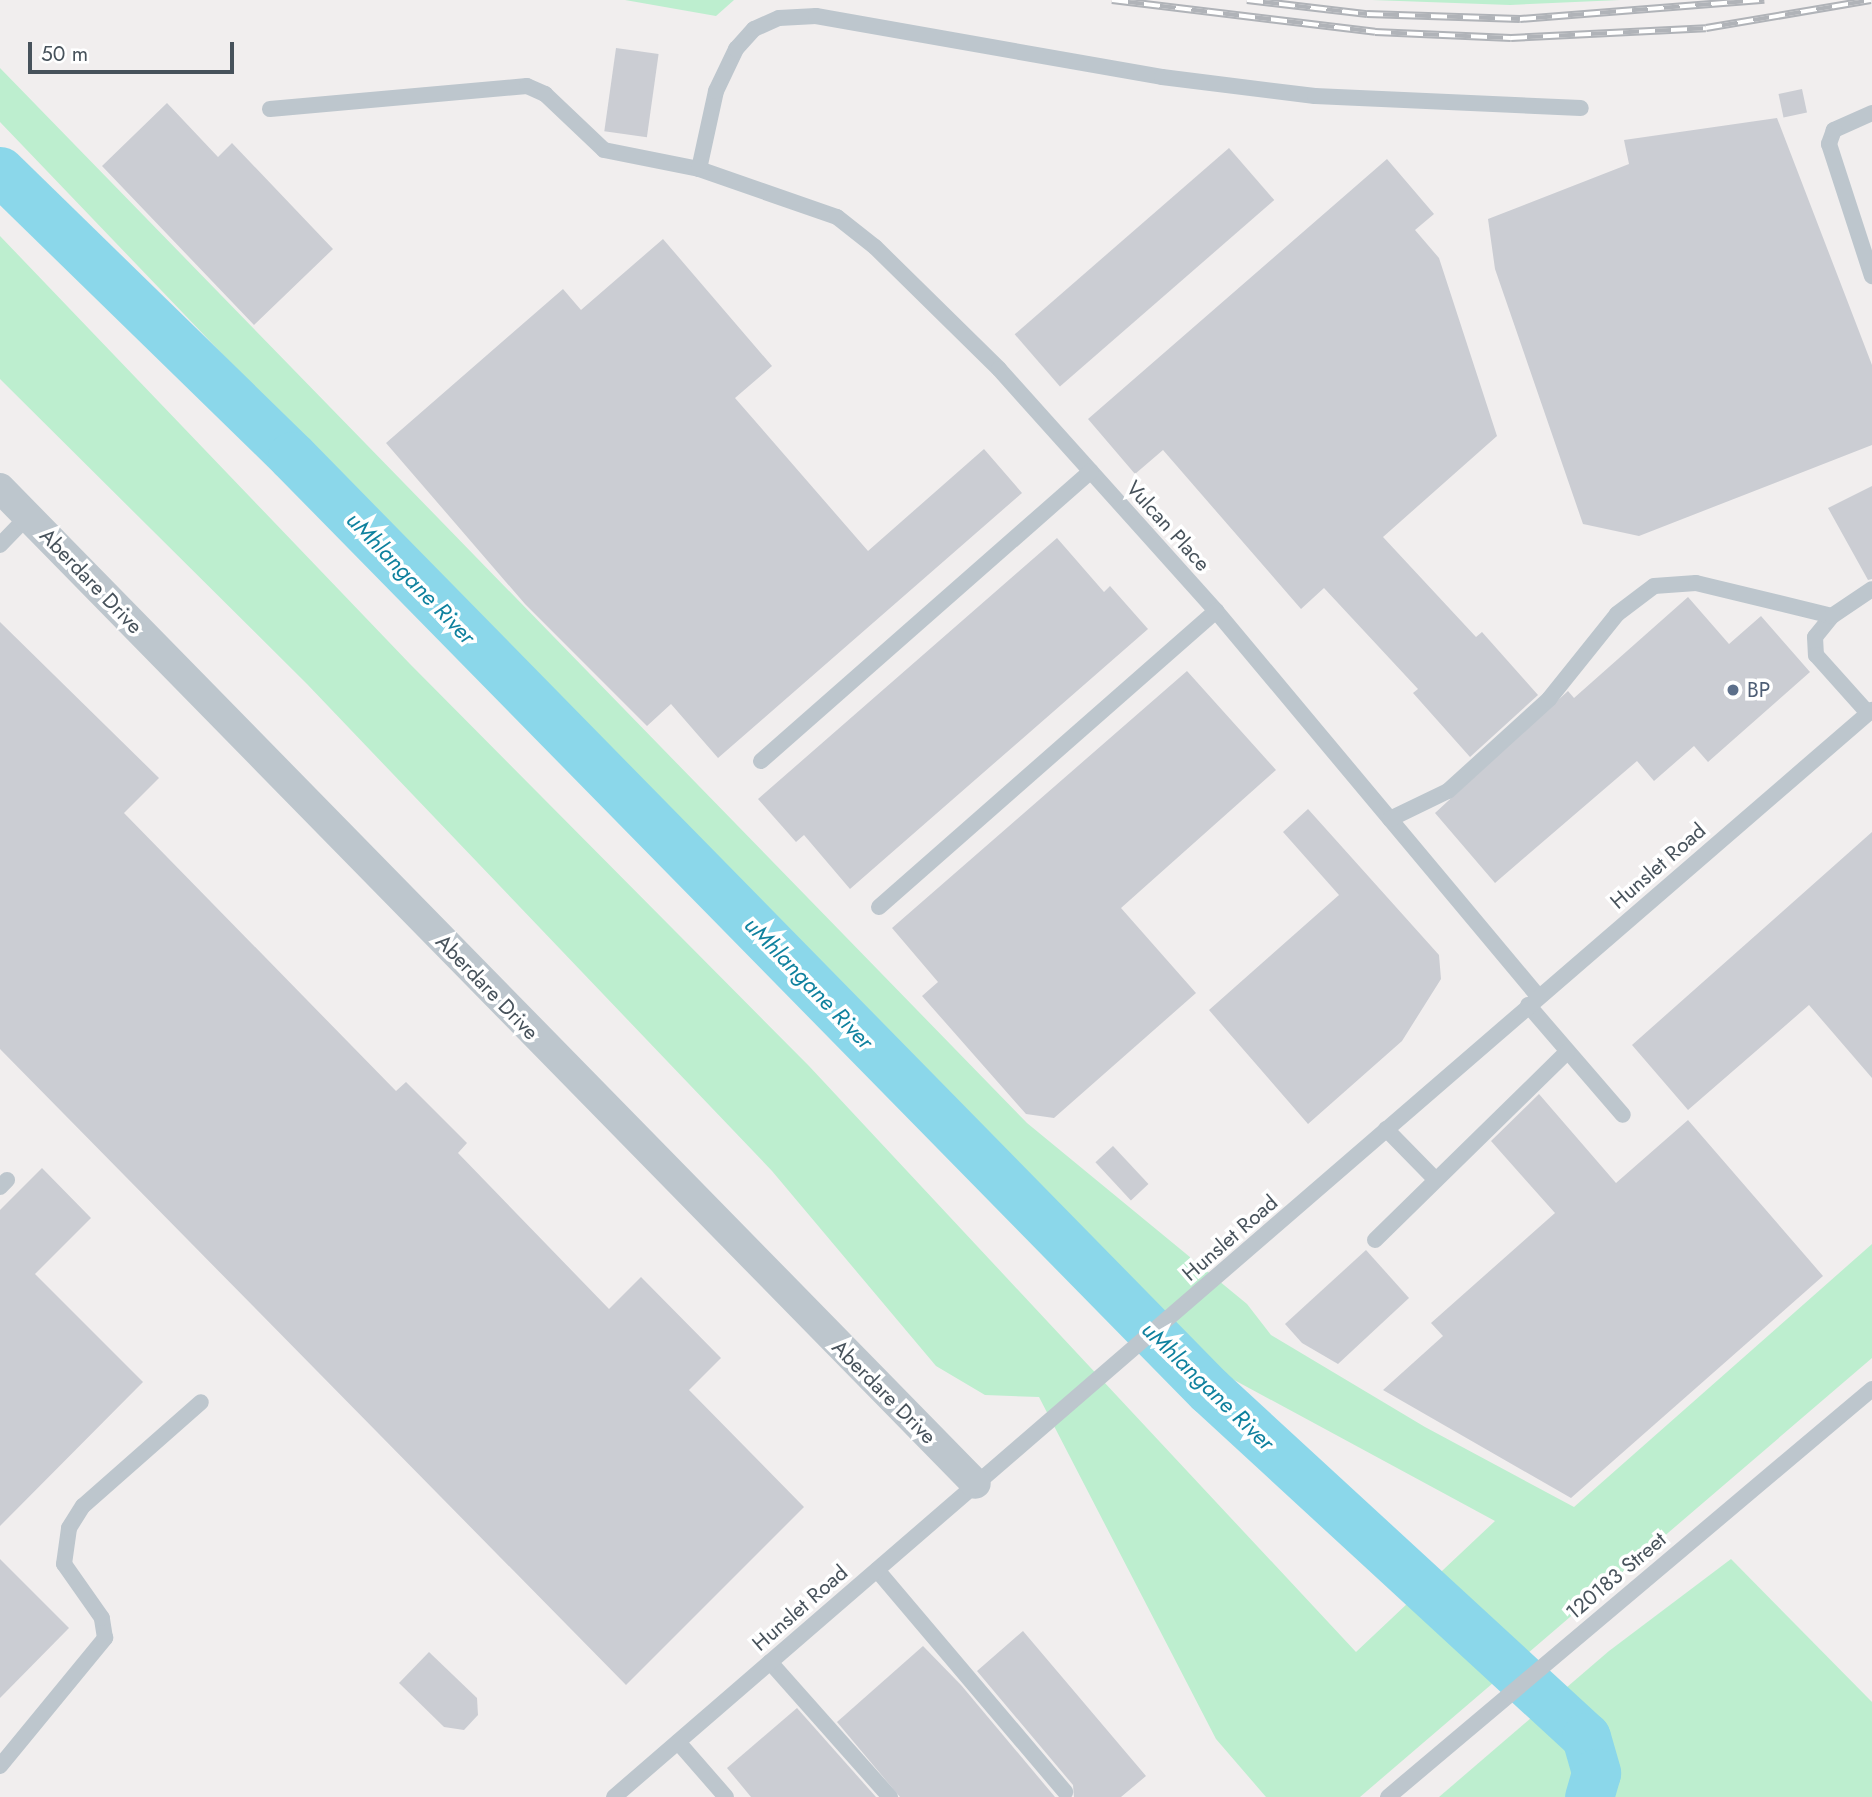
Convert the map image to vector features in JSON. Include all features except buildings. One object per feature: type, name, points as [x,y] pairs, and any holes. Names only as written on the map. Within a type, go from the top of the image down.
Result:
[{"type":"street","name":"Aberdare Drive","points":[[0,488],[976,1484]]},
{"type":"lane","points":[[699,169],[716,91],[736,49],[754,29],[779,18],[816,16],[1162,77],[1315,96],[1581,108]]},
{"type":"lane","name":"Vulcan Place","points":[[270,109],[527,86],[545,94],[604,150],[699,169],[795,199],[856,232],[991,361],[1216,611],[1390,819],[1533,1001],[1567,1052],[1623,1115]]},
{"type":"lane","points":[[1872,113],[1834,130],[1829,144],[1872,276]]},
{"type":"lane","points":[[761,761],[1091,471]]},
{"type":"lane","points":[[0,545],[28,516]]},
{"type":"lane","points":[[1390,819],[1448,791],[1549,699],[1582,652],[1632,599],[1654,586],[1696,583],[1832,616]]},
{"type":"lane","points":[[1870,711],[1816,654],[1815,637],[1832,616],[1872,589]]},
{"type":"lane","points":[[879,908],[1216,611]]},
{"type":"lane","name":"Hunslet Road","points":[[614,1797],[1870,711]]},
{"type":"lane","points":[[1375,1240],[1567,1052]]},
{"type":"lane","points":[[1386,1129],[1435,1179]]},
{"type":"lane","name":"120183 Street","points":[[1388,1797],[1872,1388]]},
{"type":"lane","points":[[0,1766],[105,1637],[102,1618],[64,1564],[69,1528],[93,1497],[201,1402]]},
{"type":"lane","points":[[877,1570],[1065,1792]]},
{"type":"lane","points":[[771,1662],[890,1797]]},
{"type":"lane","points":[[678,1742],[726,1797]]},
{"type":"green space","points":[[625,0],[734,0],[716,16]]},
{"type":"green space","points":[[1372,0],[1620,0],[1510,5]]},
{"type":"green space","points":[[0,68],[1027,1123],[1247,1304],[1271,1335],[1425,1427],[1574,1507],[1872,1244],[1872,1358],[1360,1797],[1266,1797],[1216,1739],[1039,1397],[985,1395],[936,1366],[772,1171],[307,684],[0,379],[0,236],[410,664],[809,1066],[1356,1652],[1495,1521],[1212,1368],[940,1085],[595,743],[0,122]]},
{"type":"green space","points":[[1731,1559],[1872,1702],[1872,1797],[1439,1797],[1609,1651]]},
{"type":"waterway","name":"uMhlangane River","points":[[0,171],[292,456],[1209,1390],[1586,1737],[1596,1773],[1589,1797]]},
{"type":"railway","points":[[1112,0],[1375,32],[1511,38],[1706,28],[1871,0]]},
{"type":"railway","points":[[1247,0],[1367,14],[1520,19],[1764,0]]},
{"type":"place","name":"BP","points":[[1733,690]]}]
